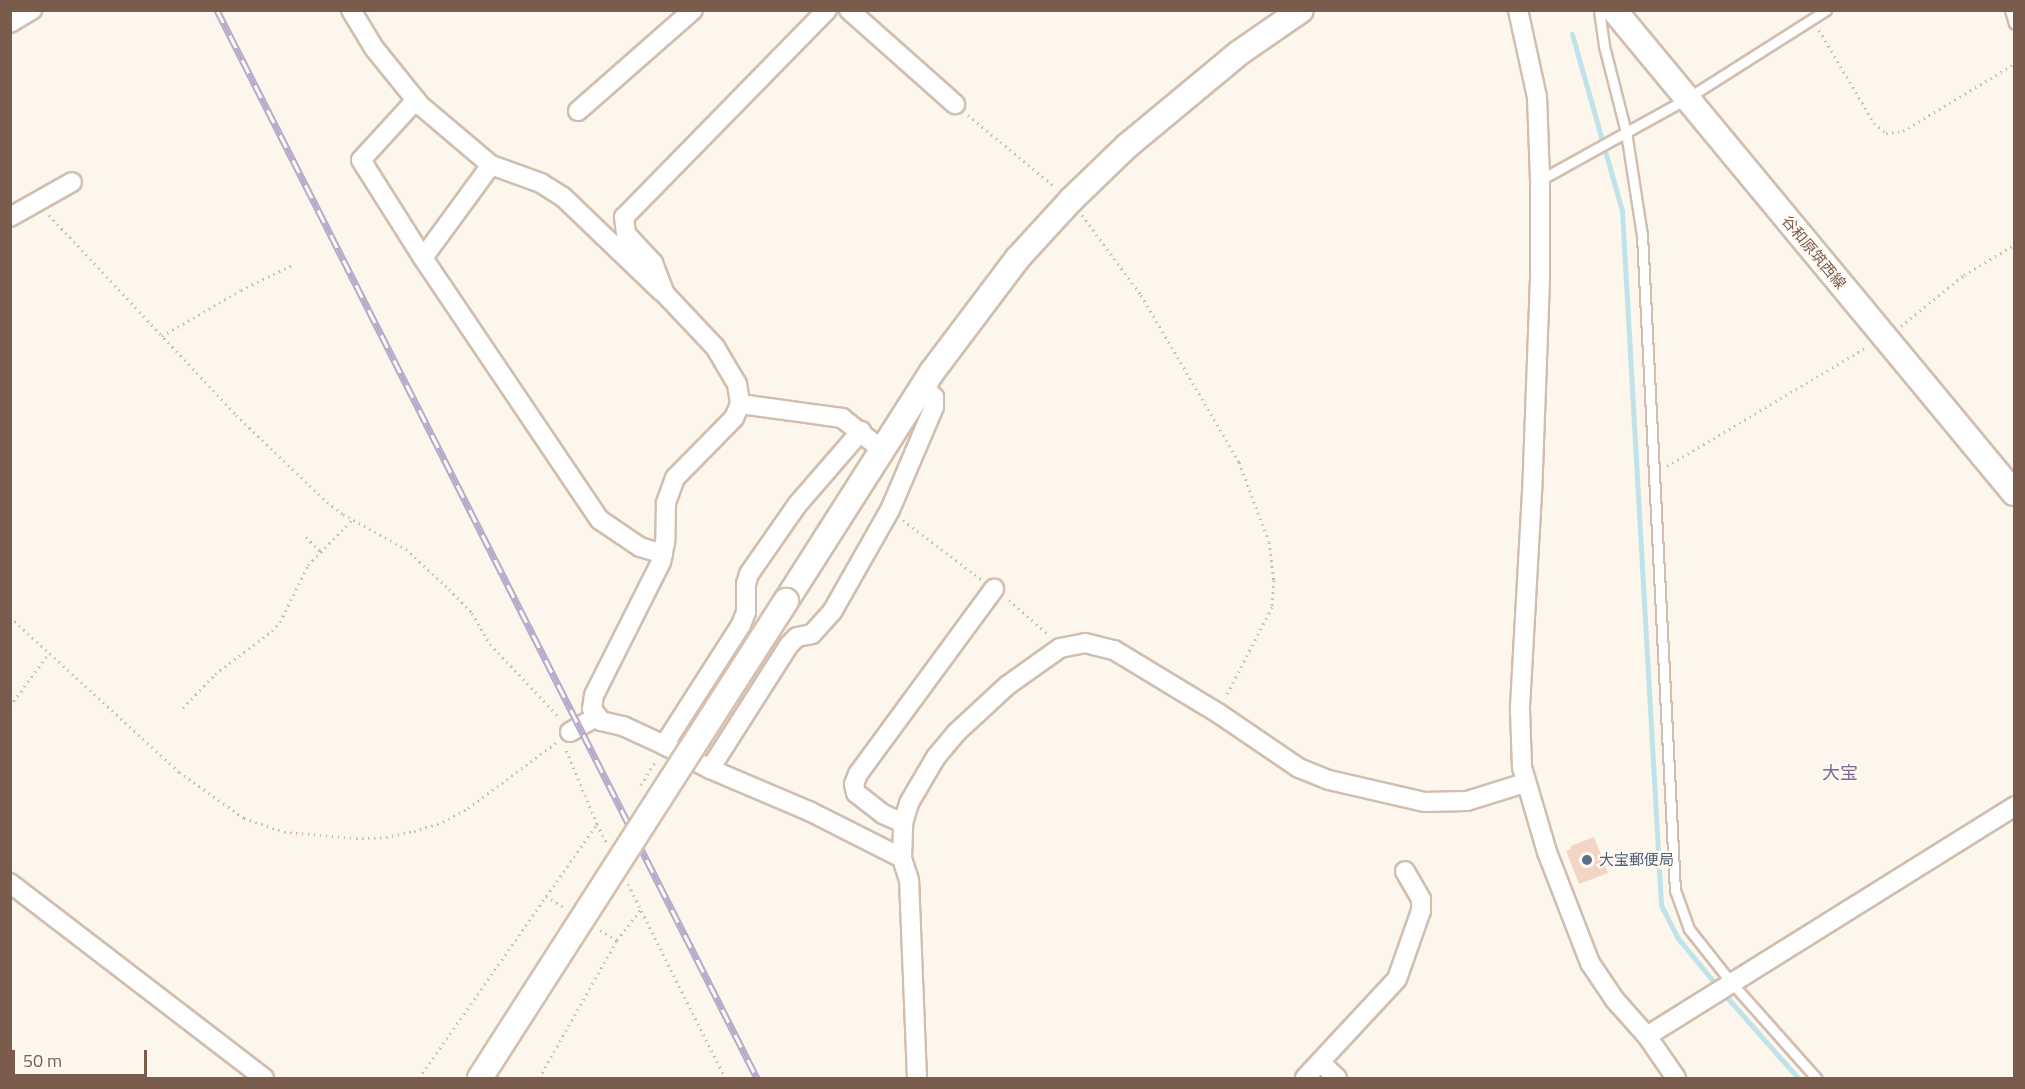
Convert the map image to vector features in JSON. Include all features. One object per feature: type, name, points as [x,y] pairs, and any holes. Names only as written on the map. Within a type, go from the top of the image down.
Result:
[{"type":"street","points":[[10,22],[32,10]]},
{"type":"street","points":[[351,10],[374,48],[416,100],[491,165],[541,183],[563,197],[665,294],[715,347],[737,384],[740,404],[734,418],[675,478],[666,503],[663,554],[656,576],[594,695],[592,709],[596,717],[664,745],[710,769],[809,812],[902,858]]},
{"type":"street","points":[[578,111],[693,10]]},
{"type":"street","points":[[605,237],[827,10]]},
{"type":"street","points":[[849,10],[955,104]]},
{"type":"street","points":[[480,1078],[881,449],[958,334],[1017,259],[1071,200],[1173,107],[1239,53],[1301,10]]},
{"type":"street","points":[[1518,10],[1537,97],[1540,180],[1540,278],[1533,480],[1520,710],[1520,754],[1525,783],[1547,852],[1590,963],[1615,1000],[1647,1036],[1676,1078]]},
{"type":"street","name":"谷和原筑西線","points":[[1614,10],[2014,492]]},
{"type":"street","points":[[416,100],[361,160],[423,258],[600,520],[640,547],[663,554]]},
{"type":"street","points":[[423,258],[491,165]]},
{"type":"street","points":[[10,217],[72,182]]},
{"type":"street","points":[[624,217],[626,234],[653,263],[665,294]]},
{"type":"street","points":[[710,769],[789,645],[797,637],[812,634],[832,612],[890,510],[934,407],[934,397],[922,387]]},
{"type":"street","points":[[740,404],[842,418],[881,449]]},
{"type":"street","points":[[664,745],[741,625],[746,612],[746,584],[749,574],[797,505],[861,431]]},
{"type":"street","points":[[903,823],[883,814],[856,793],[854,784],[858,774],[994,589]]},
{"type":"street","points":[[917,1078],[909,880],[902,858],[903,823],[909,803],[919,782],[957,732],[1008,685],[1060,648],[1085,643],[1114,650],[1218,713],[1299,768],[1329,780],[1424,802],[1467,801],[1525,783]]},
{"type":"street","points":[[570,732],[596,717]]},
{"type":"street","points":[[1647,1036],[1709,995],[2014,807]]},
{"type":"street","points":[[1305,1078],[1397,979],[1421,911],[1421,899],[1405,871]]},
{"type":"street","points":[[10,883],[264,1078]]},
{"type":"street","points":[[1321,1062],[1337,1078]]},
{"type":"lane","points":[[1599,10],[1604,46],[1626,132],[1642,235],[1675,890],[1689,930],[1730,982],[1816,1078]]},
{"type":"lane","points":[[1540,180],[1686,99],[1826,10]]},
{"type":"lane","points":[[2010,10],[2014,24]]},
{"type":"path","points":[[1812,19],[1874,123],[1886,133],[1903,131],[2014,64]]},
{"type":"path","points":[[955,104],[1000,144],[1071,200],[1141,295],[1239,462],[1269,542],[1275,580],[1272,607],[1218,713]]},
{"type":"path","points":[[38,203],[252,430],[327,502],[352,519],[406,549],[449,589],[472,613],[490,644],[570,732]]},
{"type":"path","points":[[1655,474],[1917,316],[1964,275],[2014,245]]},
{"type":"path","points":[[162,336],[241,290],[292,265]]},
{"type":"path","points":[[890,510],[1035,621],[1060,648]]},
{"type":"path","points":[[183,708],[215,674],[272,631],[280,622],[308,565],[352,519]]},
{"type":"path","points":[[306,537],[321,552]]},
{"type":"path","points":[[10,617],[179,772],[228,809],[263,825],[301,835],[336,837],[386,837],[414,831],[443,822],[468,808],[563,738],[569,762],[608,845]]},
{"type":"path","points":[[10,706],[50,653]]},
{"type":"path","points":[[640,785],[664,745]]},
{"type":"path","points":[[419,1078],[597,824]]},
{"type":"path","points":[[624,877],[725,1078]]},
{"type":"path","points":[[546,896],[573,913]]},
{"type":"path","points":[[539,1078],[618,940],[641,909]]},
{"type":"path","points":[[591,924],[618,940]]},
{"type":"building","points":[[1594,837],[1608,873],[1579,884],[1566,851],[1571,849],[1571,846]]},
{"type":"waterway","points":[[1572,34],[1622,211],[1661,905],[1677,937],[1718,987]]},
{"type":"waterway","points":[[1724,994],[1798,1078]]},
{"type":"railway","points":[[217,10],[757,1078]]},
{"type":"place","name":"大宝郵便局","points":[[1587,860]]},
{"type":"district","name":"大宝","points":[[1840,773]]}]
